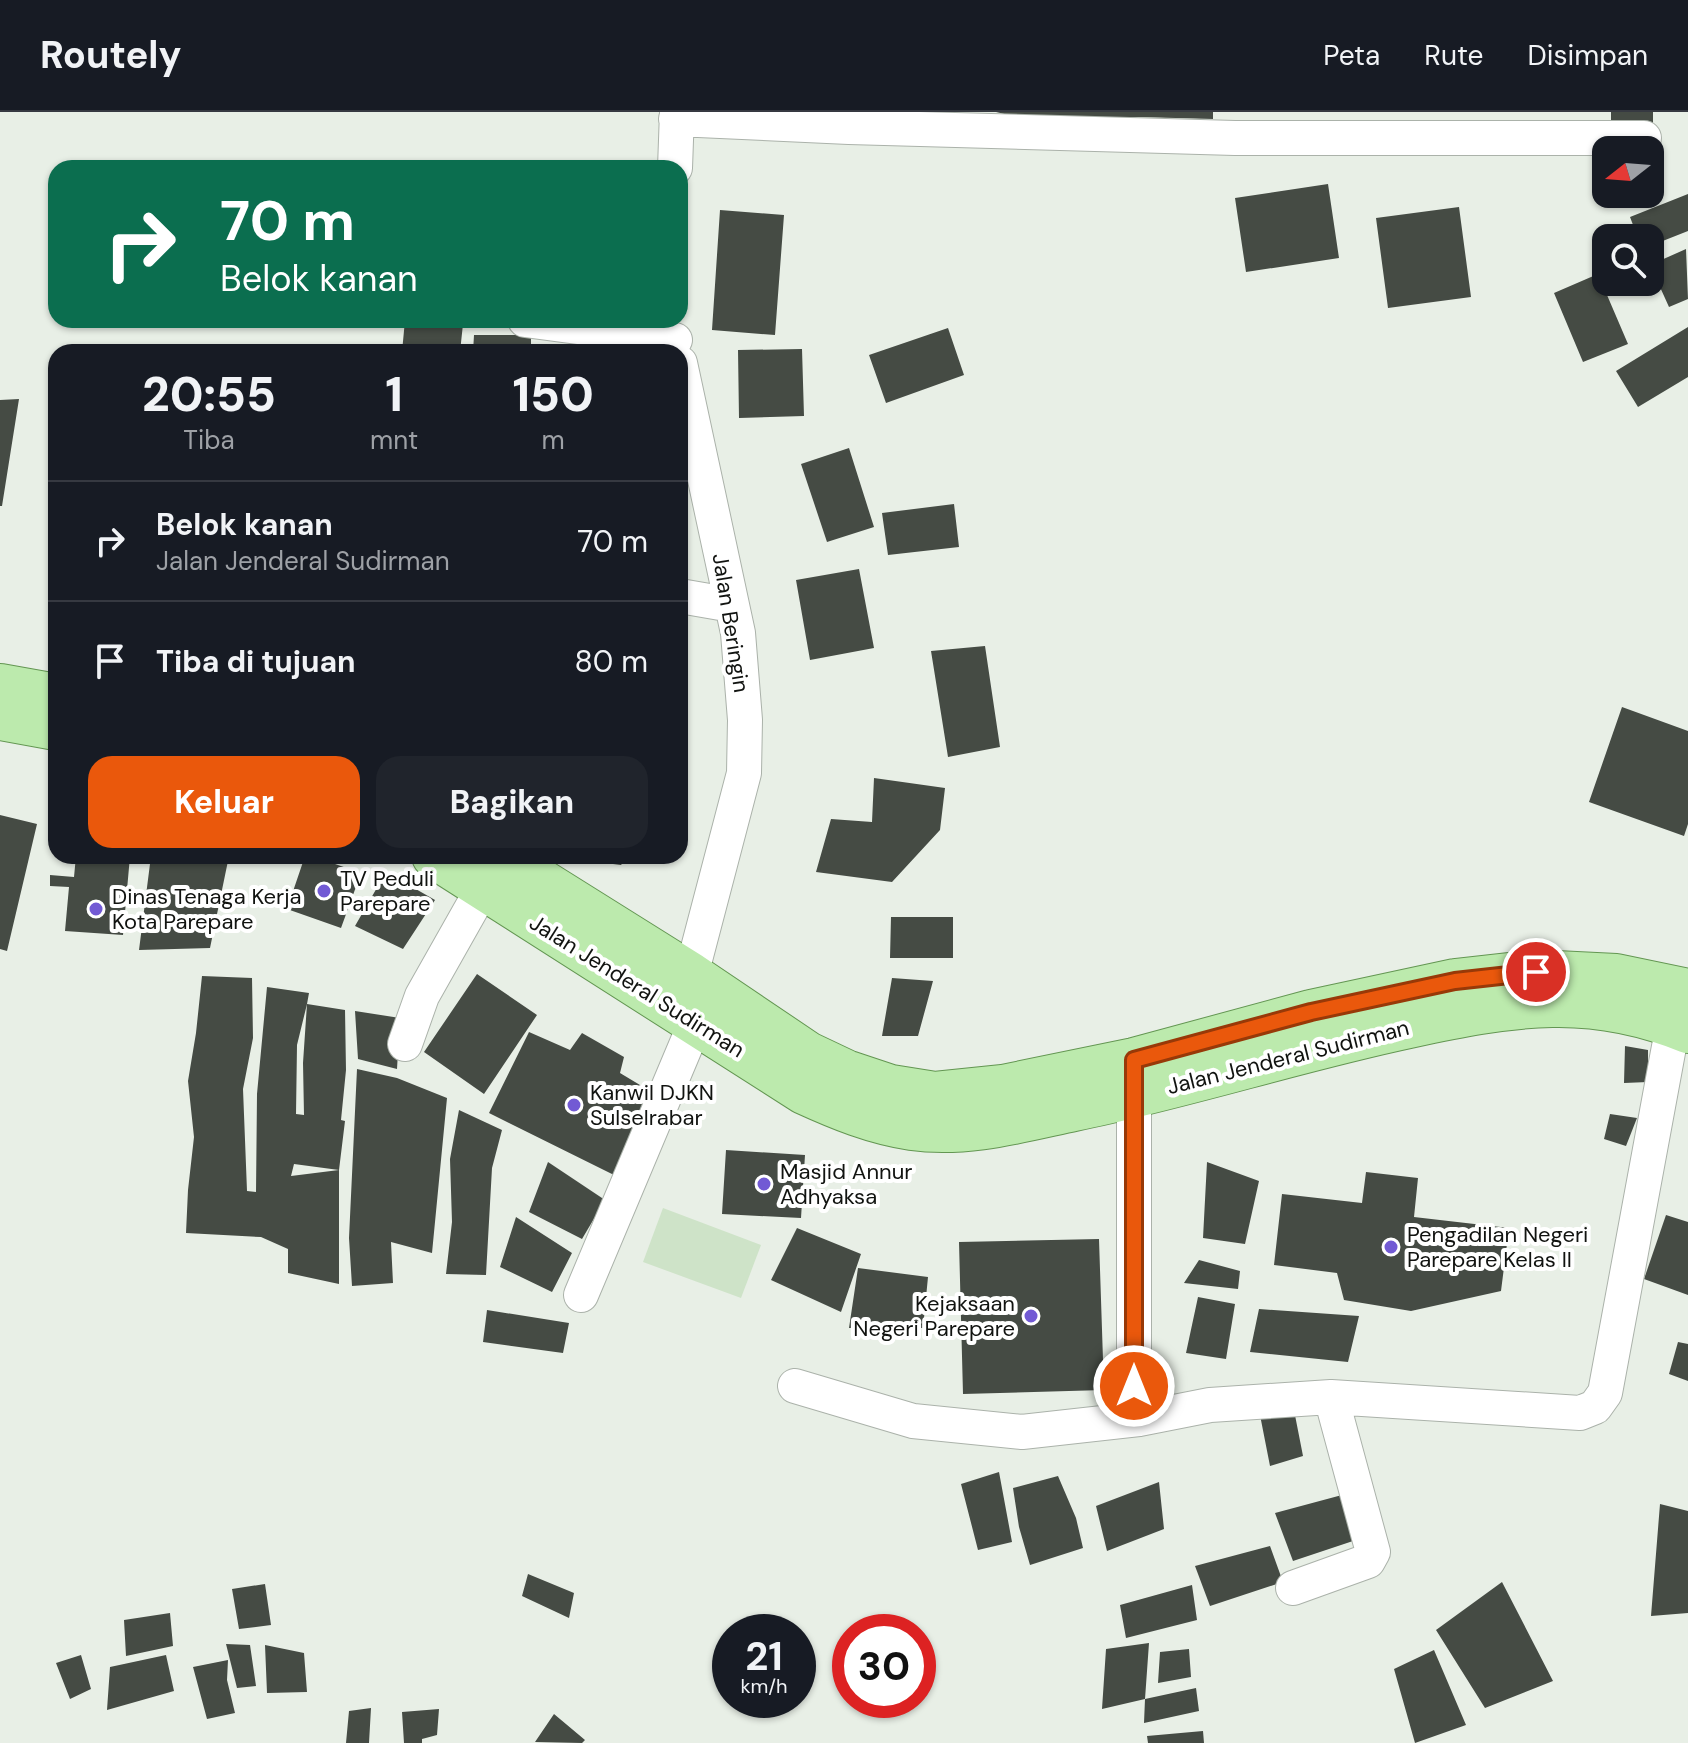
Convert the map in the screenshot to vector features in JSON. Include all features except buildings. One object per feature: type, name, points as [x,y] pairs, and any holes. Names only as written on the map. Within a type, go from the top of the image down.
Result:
[{"type":"main road","points":[[0,686],[48,695]]},
{"type":"main road","points":[[0,718],[48,727]]},
{"type":"main road","name":"Jalan Jenderal Sudirman","points":[[463,864],[492,872],[689,1004],[804,1092],[856,1116],[914,1129],[957,1130],[1004,1124],[1135,1078],[1481,1011],[1553,1005],[1614,993],[1683,1016]]},
{"type":"street","points":[[675,160],[676,115],[849,127],[1236,125],[1592,136]]},
{"type":"street","points":[[575,328],[676,344]]},
{"type":"street","name":"Jalan Beringin","points":[[581,1295],[689,1004],[744,773],[743,675],[732,605],[688,400]]},
{"type":"street","points":[[688,597],[732,605]]},
{"type":"street","points":[[405,1044],[422,996],[492,872]]},
{"type":"street","points":[[795,1386],[913,1421],[1022,1432],[1139,1419],[1210,1405],[1331,1397],[1580,1413],[1595,1407],[1605,1393],[1683,1016]]},
{"type":"street","points":[[1135,1078],[1134,1386],[1139,1419]]},
{"type":"street","points":[[1293,1588],[1368,1561],[1373,1552],[1331,1397]]},
{"type":"green space","points":[[663,1208],[761,1245],[741,1298],[643,1262]]},
{"type":"place","name":"TV Peduli Parepare","points":[[324,891]]},
{"type":"place","name":"Dinas Tenaga Kerja Kota Parepare","points":[[96,909]]},
{"type":"place","name":"Kanwil DJKN Sulselrabar","points":[[574,1105]]},
{"type":"place","name":"Masjid Annur Adhyaksa","points":[[764,1184]]},
{"type":"place","name":"Pengadilan Negeri Parepare Kelas II","points":[[1391,1247]]},
{"type":"place","name":"Kejaksaan Negeri Parepare","points":[[1031,1316]]},
{"type":"route","points":[[1134,1386],[1134,1060],[1311,1012],[1455,981],[1536,972]]}]
